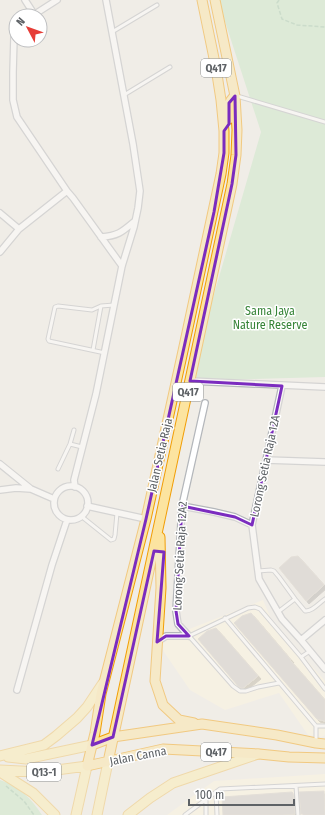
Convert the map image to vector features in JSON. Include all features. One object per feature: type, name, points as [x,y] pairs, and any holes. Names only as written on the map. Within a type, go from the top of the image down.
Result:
[{"type":"highway","name":"Jalan Setia Raja","points":[[113,737],[232,184],[236,155],[237,130],[235,96],[215,0]]},
{"type":"highway","name":"Jalan Setia Raja","points":[[92,745],[101,694],[146,519],[214,212],[224,153],[224,131],[221,100],[204,2]]},
{"type":"highway","points":[[224,131],[229,124],[229,103],[235,96]]},
{"type":"highway","points":[[160,521],[161,588],[155,681],[163,705],[179,720],[202,724]]},
{"type":"highway","name":"Jalan Canna","points":[[113,737],[202,724],[320,743]]},
{"type":"highway","name":"Q417","points":[[87,766],[92,745],[113,737]]},
{"type":"highway","name":"Q417","points":[[108,762],[113,737]]},
{"type":"highway","name":"Jalan Canna","points":[[87,766],[163,749],[325,758]]},
{"type":"main road","points":[[0,756],[44,745],[77,718],[87,707],[104,682]]},
{"type":"main road","points":[[0,756],[26,759],[92,745]]},
{"type":"main road","points":[[128,815],[150,798],[174,783],[259,754]]},
{"type":"main road","points":[[97,815],[108,762]]},
{"type":"main road","points":[[76,815],[87,766]]},
{"type":"main road","name":"Jalan Canna","points":[[0,771],[41,772],[87,766]]},
{"type":"main road","points":[[0,771],[33,793],[56,815]]},
{"type":"street","points":[[44,8],[57,0]]},
{"type":"street","points":[[74,486],[74,480],[96,394],[122,266],[138,208],[140,191],[133,144],[106,0]]},
{"type":"street","points":[[14,48],[13,100],[17,117],[66,191],[73,198],[122,266]]},
{"type":"street","points":[[0,252],[19,229],[66,191]]},
{"type":"street","points":[[0,213],[19,229]]},
{"type":"street","points":[[101,237],[109,237],[119,234],[135,221]]},
{"type":"street","points":[[190,382],[325,387]]},
{"type":"street","name":"Lorong Setia Raja 12A","points":[[282,386],[252,525],[259,579],[282,619],[325,669]]},
{"type":"street","name":"Lorong Setia Raja 12A2","points":[[189,636],[178,624],[176,611],[182,506],[205,403]]},
{"type":"street","points":[[266,460],[325,462]]},
{"type":"street","points":[[0,464],[31,489],[54,499]]},
{"type":"street","points":[[74,486],[82,490],[87,498],[87,506],[85,512],[81,516],[76,519],[67,520],[59,516],[54,508],[54,499],[58,492],[66,487],[74,486]]},
{"type":"street","points":[[0,490],[16,488],[31,489]]},
{"type":"street","points":[[87,506],[146,519]]},
{"type":"street","points":[[182,506],[235,517],[252,525]]},
{"type":"street","points":[[17,690],[52,565],[67,520]]},
{"type":"street","points":[[301,640],[325,620]]},
{"type":"street","points":[[157,642],[166,636],[189,636]]},
{"type":"lane","points":[[112,32],[157,4]]},
{"type":"lane","points":[[124,95],[170,67]]},
{"type":"lane","points":[[235,96],[325,122]]},
{"type":"lane","points":[[104,352],[49,341],[48,339],[55,307],[58,306],[92,310],[101,306],[114,305]]},
{"type":"lane","points":[[93,350],[101,306]]},
{"type":"lane","points":[[58,469],[70,444],[74,430]]},
{"type":"lane","points":[[70,444],[82,447]]},
{"type":"lane","points":[[81,516],[110,540],[114,539],[117,513]]},
{"type":"lane","points":[[258,571],[274,571],[304,610],[311,610],[325,599]]},
{"type":"lane","points":[[278,612],[295,599]]},
{"type":"lane","points":[[279,683],[240,692],[189,636],[225,618],[248,608],[255,607],[260,609],[301,657],[325,689]]},
{"type":"lane","points":[[225,618],[316,726],[320,743]]},
{"type":"lane","points":[[301,657],[310,650]]},
{"type":"lane","points":[[316,726],[325,726]]},
{"type":"lane","points":[[185,815],[220,790],[325,784]]},
{"type":"lane","points":[[296,786],[298,815]]},
{"type":"lane","points":[[216,792],[217,815]]},
{"type":"lane","points":[[206,800],[206,815]]},
{"type":"path","points":[[279,0],[277,4],[282,19],[297,25],[325,27]]},
{"type":"path","points":[[2,782],[24,801],[34,815]]},
{"type":"highlighted area","points":[[235,96],[236,155],[232,184],[190,381],[282,386],[252,525],[235,517],[182,506],[176,611],[178,624],[189,636],[166,636],[157,642],[164,552],[154,551],[113,737],[92,745],[146,519],[214,212],[224,153],[224,131],[229,124],[229,103]]},
{"type":"shaded area","points":[[263,600],[272,621],[325,681],[325,735],[322,737],[308,735],[279,693],[225,710],[190,690],[164,652],[159,641]]},
{"type":"shaded area","points":[[325,774],[325,815],[167,815],[214,781]]},
{"type":"green space","name":"Sama Jaya Nature Reserve","points":[[218,0],[325,0],[325,377],[190,381],[261,132]]},
{"type":"green space","points":[[0,780],[19,789],[34,804],[42,815],[0,815]]},
{"type":"building","points":[[298,556],[324,585],[306,601],[279,568],[291,557]]},
{"type":"building","points":[[251,613],[325,700],[325,721],[317,719],[234,623],[242,616]]},
{"type":"building","points":[[216,628],[258,676],[243,688],[238,686],[198,639],[207,631]]},
{"type":"building","points":[[324,791],[325,815],[301,814],[299,792]]},
{"type":"building","points":[[292,792],[295,814],[223,815],[222,797]]}]
